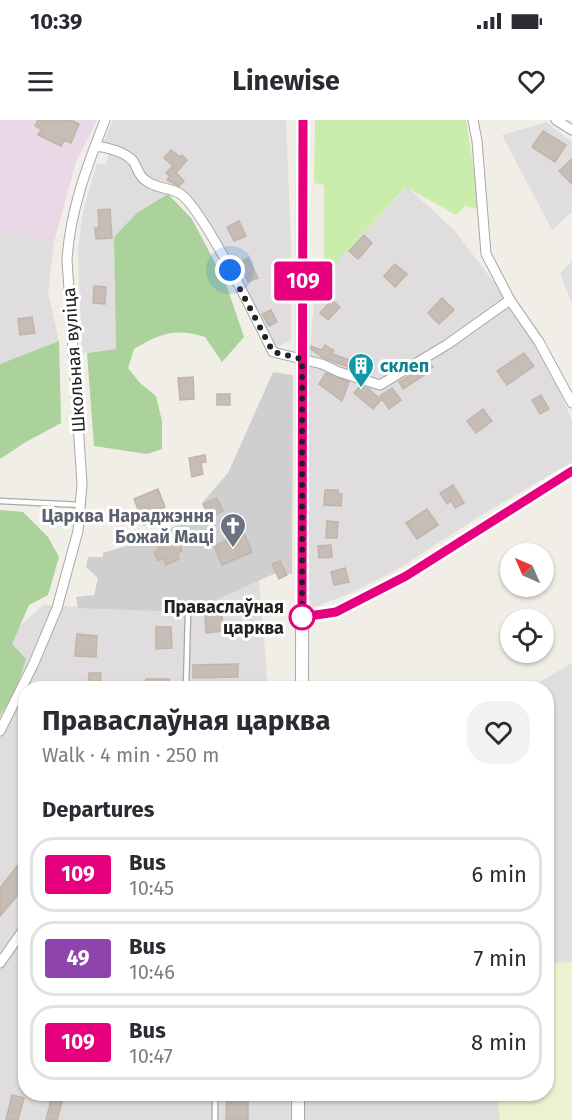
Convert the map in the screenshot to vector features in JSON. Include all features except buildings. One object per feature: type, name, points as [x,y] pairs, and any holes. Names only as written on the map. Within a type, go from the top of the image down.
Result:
[{"type":"street","name":"Школьная вуліца","points":[[25,681],[58,605],[78,531],[82,505],[67,260],[71,221],[105,120]]},
{"type":"street","points":[[302,681],[303,120]]},
{"type":"street","points":[[472,120],[477,141],[486,254],[510,300],[539,342],[572,404]]},
{"type":"street","points":[[556,120],[572,130]]},
{"type":"street","points":[[95,146],[108,147],[132,160],[140,177],[152,186],[180,193],[205,226],[273,352],[322,364],[380,385],[448,344],[510,300]]},
{"type":"street","points":[[302,617],[336,612],[406,576],[572,471]]},
{"type":"street","name":"Школьная вуліца","points":[[0,731],[18,696]]},
{"type":"street","points":[[0,963],[18,937]]},
{"type":"street","points":[[298,1101],[298,1120]]},
{"type":"lane","points":[[0,501],[82,505]]},
{"type":"lane","points":[[186,681],[188,612]]},
{"type":"lane","points":[[214,1120],[215,1101]]},
{"type":"shaded area","points":[[0,120],[97,120],[76,162],[54,242],[0,231]]},
{"type":"shaded area","points":[[113,120],[286,120],[292,268],[291,340],[274,349],[213,228],[185,190],[147,178],[136,158],[104,141]]},
{"type":"shaded area","points":[[546,122],[572,142],[572,212],[552,230],[502,135]]},
{"type":"shaded area","points":[[109,153],[128,162],[134,174],[149,190],[168,194],[138,213],[114,238],[116,349],[82,353],[78,250],[83,212],[97,163],[106,165]]},
{"type":"shaded area","points":[[407,187],[455,231],[517,313],[549,367],[572,420],[572,462],[483,514],[400,568],[351,593],[312,608],[310,602],[309,364],[315,285]]},
{"type":"shaded area","points":[[0,231],[54,242],[48,293],[59,341],[0,364]]},
{"type":"shaded area","points":[[572,261],[572,304],[560,273]]},
{"type":"shaded area","points":[[273,372],[293,375],[292,574],[276,573],[189,612],[78,608],[76,597],[94,595],[98,578],[86,567],[88,557],[103,557],[103,553],[169,533],[168,529],[206,514],[202,503],[228,473]]},
{"type":"shaded area","points":[[259,580],[267,681],[18,681],[18,1101],[554,1101],[554,681],[542,681],[572,663],[572,1120],[0,1120],[0,645],[43,605],[189,612]]},
{"type":"green space","points":[[315,120],[466,120],[480,210],[465,206],[456,215],[406,187],[324,276],[324,185],[314,183]]},
{"type":"green space","points":[[168,194],[192,219],[226,284],[244,337],[222,362],[205,337],[194,334],[176,333],[160,336],[134,349],[128,368],[140,383],[156,396],[162,421],[162,449],[147,454],[94,446],[87,353],[116,349],[114,237],[137,213]]},
{"type":"green space","points":[[59,341],[61,423],[0,459],[0,364]]},
{"type":"green space","points":[[0,510],[23,512],[48,537],[59,557],[48,595],[29,605],[12,644],[26,659],[14,695],[0,715]]},
{"type":"green space","points":[[572,961],[572,1120],[500,1120],[497,1101],[554,1101],[554,964]]},
{"type":"bus line","name":"109","points":[[303,120],[302,617],[336,612],[406,576],[572,471]]},
{"type":"place","name":"склеп","points":[[361,389]]},
{"type":"place","name":"Царква Нараджэння Божай Маці","points":[[233,549]]},
{"type":"place","name":"Праваслаўная царква","points":[[302,617]]},
{"type":"route","points":[[230,270],[273,352],[302,359],[302,617]]}]
